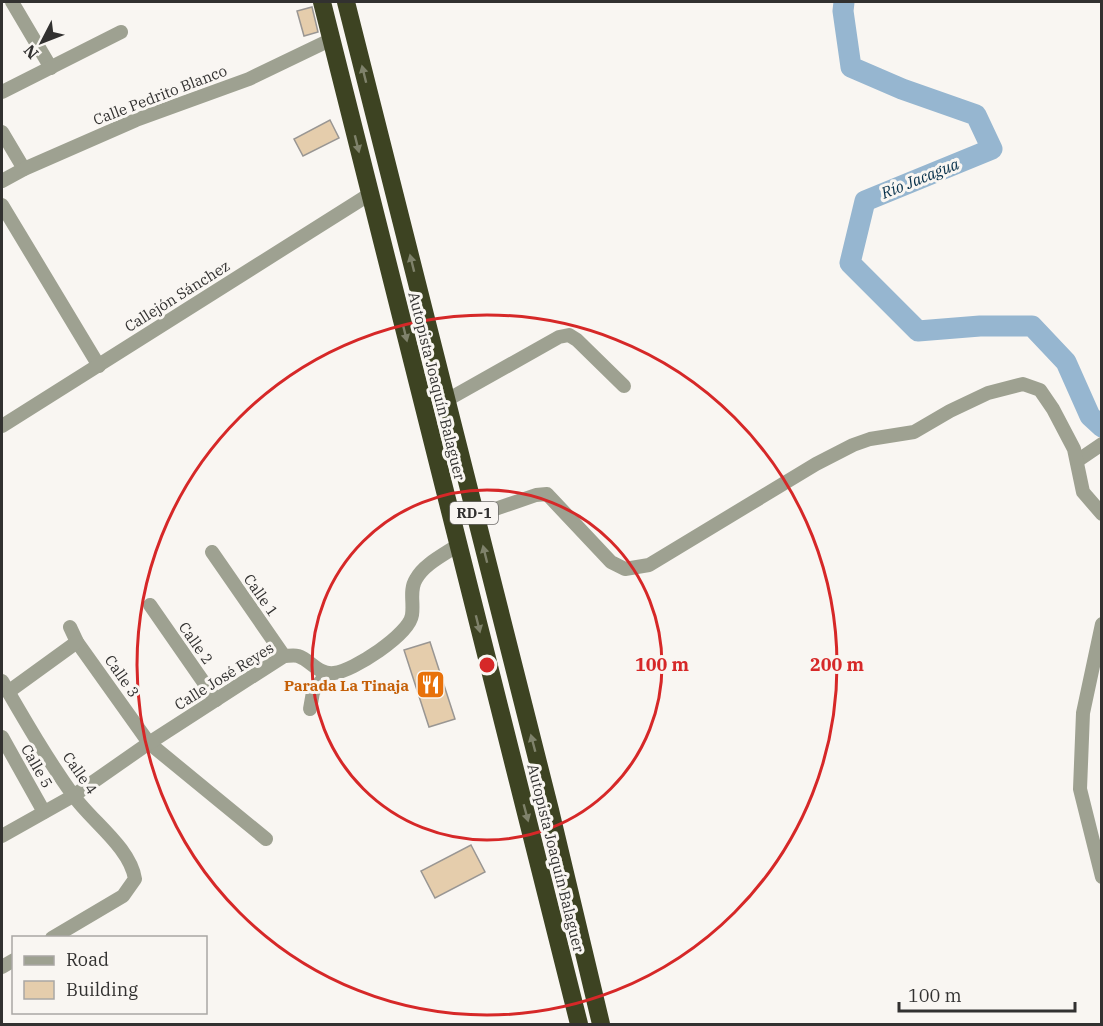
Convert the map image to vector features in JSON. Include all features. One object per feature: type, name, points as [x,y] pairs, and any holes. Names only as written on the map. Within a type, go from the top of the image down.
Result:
[{"type":"highway","name":"Autopista Joaquín Balaguer","points":[[346,2],[550,810],[601,1024]]},
{"type":"highway","name":"Autopista Joaquín Balaguer","points":[[322,4],[579,1024]]},
{"type":"street","points":[[12,2],[51,68]]},
{"type":"street","points":[[2,93],[121,32]]},
{"type":"street","name":"Calle Pedrito Blanco","points":[[2,181],[24,169],[136,120],[249,79],[330,40]]},
{"type":"street","points":[[2,132],[24,169]]},
{"type":"street","name":"Callejón Sánchez","points":[[4,419],[99,366],[370,194]]},
{"type":"street","points":[[2,205],[99,366]]},
{"type":"street","points":[[447,400],[569,335],[624,386]]},
{"type":"street","points":[[475,516],[536,495],[547,494],[611,562],[625,569],[649,565],[816,464],[853,445],[870,439],[914,432],[988,393],[1023,384],[1040,390],[1053,410],[1074,448],[1083,492],[1101,514]]},
{"type":"street","points":[[1077,461],[1101,444]]},
{"type":"street","points":[[310,709],[313,692],[327,674],[346,670],[392,642],[404,631],[412,615],[412,587],[416,577],[458,544]]},
{"type":"street","name":"Calle 1","points":[[212,552],[284,656]]},
{"type":"street","name":"Calle 2","points":[[150,605],[216,700]]},
{"type":"street","points":[[1101,624],[1083,712],[1080,789],[1101,876]]},
{"type":"street","name":"Calle 3","points":[[70,627],[77,642],[149,743],[266,839]]},
{"type":"street","points":[[5,686],[77,642]]},
{"type":"street","name":"Calle José Reyes","points":[[2,836],[73,796],[149,743],[284,656],[296,655],[327,674]]},
{"type":"street","name":"Calle 4","points":[[5,686],[73,796],[122,851],[133,867],[135,879],[123,896],[55,936]]},
{"type":"street","name":"Calle 5","points":[[2,737],[44,812]]},
{"type":"building","points":[[312,7],[318,32],[304,36],[297,11]]},
{"type":"building","points":[[330,120],[339,138],[303,156],[294,139]]},
{"type":"building","name":"Parada La Tinaja","points":[[430,642],[455,719],[429,727],[404,650]]},
{"type":"building","points":[[471,845],[485,872],[435,898],[421,871]]},
{"type":"waterway","name":"Río Jacagua","points":[[844,2],[843,11],[851,67],[902,89],[976,115],[992,149],[865,201],[850,263],[918,331],[980,326],[1032,326],[1066,362],[1090,416],[1102,427]]},
{"type":"place","name":"Parada La Tinaja","points":[[430,685]]}]
